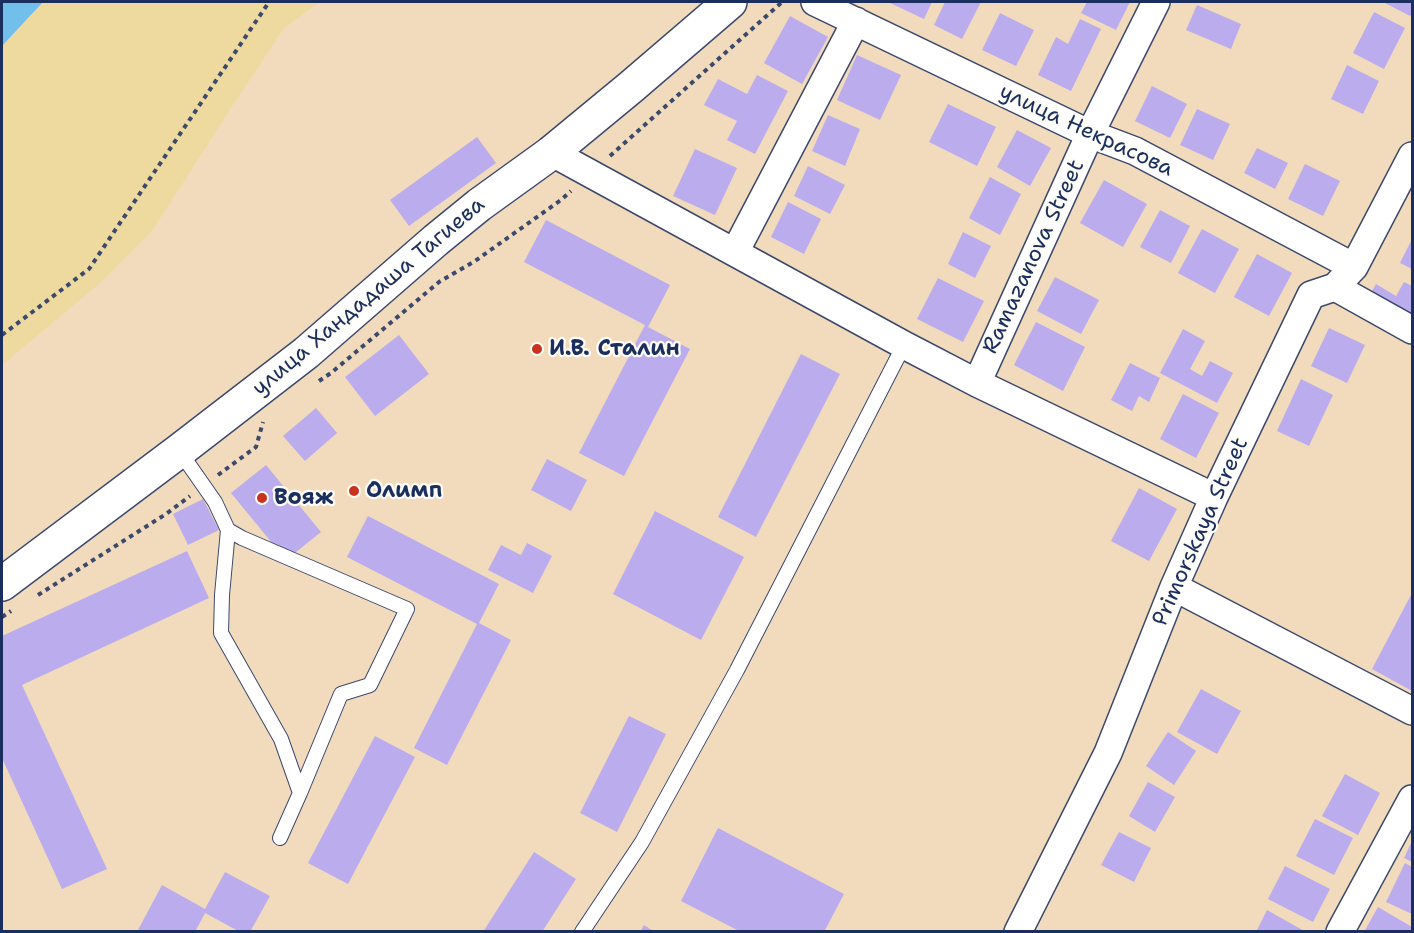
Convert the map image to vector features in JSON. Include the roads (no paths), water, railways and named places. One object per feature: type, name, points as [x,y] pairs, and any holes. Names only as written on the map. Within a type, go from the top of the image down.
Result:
[{"type":"street","name":"улица Хандадаша Тагиева","points":[[5,592],[178,450],[321,338],[478,202],[550,152],[728,2]]},
{"type":"street","name":"улица Некрасова","points":[[815,2],[1090,134],[1135,151],[1354,267]]},
{"type":"street","name":"Ramazanova Street","points":[[976,383],[1090,134],[1156,2]]},
{"type":"street","points":[[735,252],[856,21]]},
{"type":"street","points":[[550,152],[976,383],[1214,497]]},
{"type":"street","name":"Primorskaya Street","points":[[1018,932],[1108,753],[1174,587],[1214,497],[1311,295],[1335,287],[1354,267],[1413,156]]},
{"type":"street","points":[[1335,287],[1413,330]]},
{"type":"street","points":[[1174,587],[1413,711]]},
{"type":"street","points":[[1340,932],[1413,799]]},
{"type":"lane","points":[[582,932],[642,842],[737,670],[904,345]]},
{"type":"lane","points":[[178,450],[215,502],[228,530],[221,633],[281,739],[300,793]]},
{"type":"lane","points":[[228,530],[407,609],[370,685],[341,694],[280,838]]},
{"type":"water","points":[[2,2],[43,2],[2,46]]},
{"type":"place","name":"И.В. Сталин","points":[[537,349]]},
{"type":"place","name":"Олимп","points":[[354,491]]},
{"type":"place","name":"Вояж","points":[[262,498]]}]
